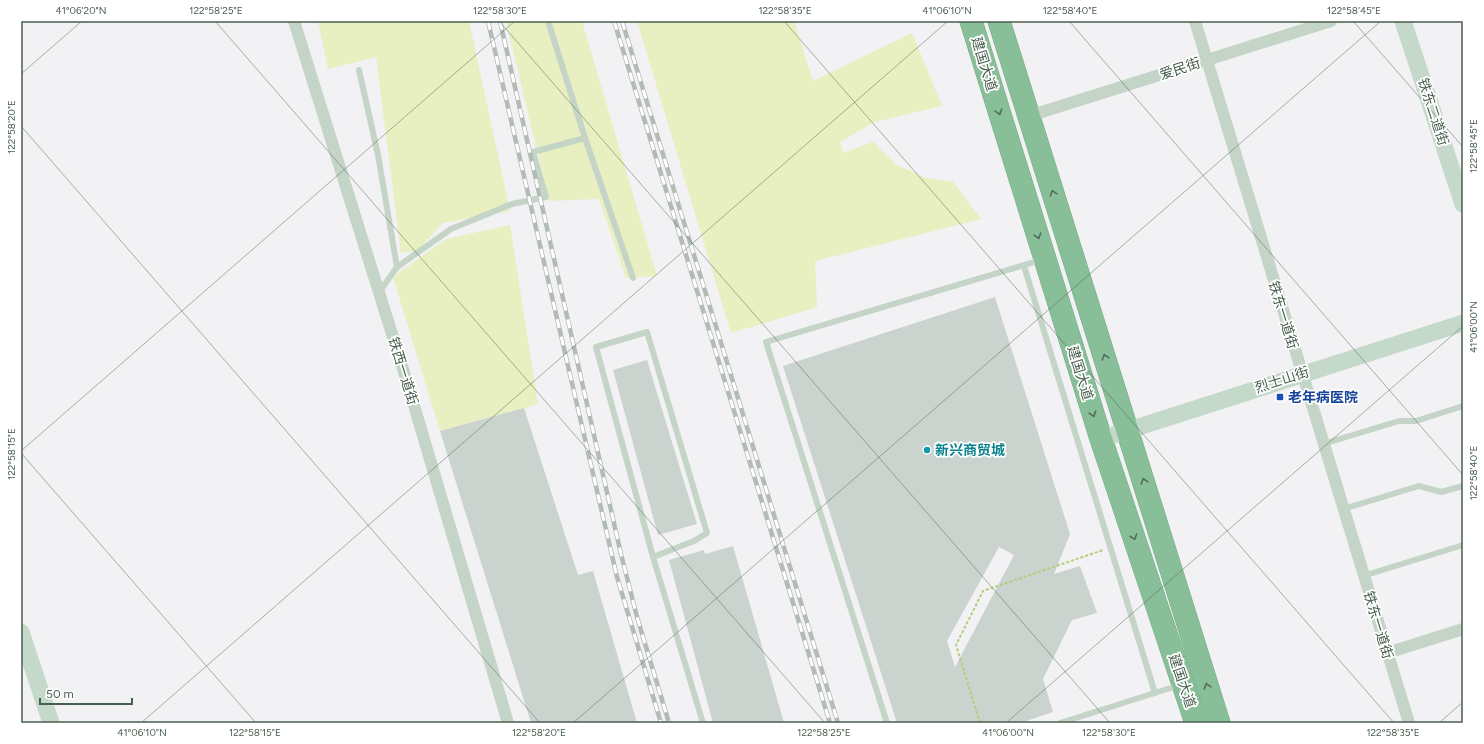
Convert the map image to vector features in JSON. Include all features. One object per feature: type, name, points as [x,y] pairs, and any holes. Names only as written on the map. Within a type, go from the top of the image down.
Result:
[{"type":"highway","name":"建国大道","points":[[971,21],[1100,439],[1196,723]]},
{"type":"highway","name":"建国大道","points":[[999,21],[1219,723]]},
{"type":"street","name":"铁西一道街","points":[[294,21],[379,293],[508,723]]},
{"type":"street","name":"铁东一道街","points":[[1195,21],[1301,374],[1409,723]]},
{"type":"street","name":"爱民街","points":[[1029,116],[1331,21]]},
{"type":"street","name":"铁东二道街","points":[[1404,21],[1463,204]]},
{"type":"street","name":"烈士山街","points":[[1100,439],[1127,429],[1463,322]]},
{"type":"street","points":[[1387,653],[1463,629]]},
{"type":"street","points":[[21,632],[51,723]]},
{"type":"lane","points":[[548,21],[585,138],[633,278]]},
{"type":"lane","points":[[359,70],[378,155],[397,267]]},
{"type":"lane","points":[[379,293],[397,267],[451,229],[512,204],[546,196],[533,152],[585,138]]},
{"type":"lane","points":[[887,723],[766,342],[1045,259]]},
{"type":"lane","points":[[1024,266],[1155,693]]},
{"type":"lane","points":[[653,557],[694,541],[707,533],[647,332],[596,347],[653,557],[703,723]]},
{"type":"lane","points":[[1323,444],[1399,421],[1416,421],[1463,406]]},
{"type":"lane","points":[[1343,509],[1419,486],[1441,492],[1463,486]]},
{"type":"lane","points":[[1363,576],[1463,545]]},
{"type":"lane","points":[[1060,723],[1183,684]]},
{"type":"path","points":[[980,723],[956,645],[983,591],[1110,548]]},
{"type":"green space","points":[[318,21],[469,21],[510,211],[443,223],[417,251],[401,253],[376,57],[328,69]]},
{"type":"green space","points":[[506,21],[582,21],[657,276],[626,278],[599,199],[549,201]]},
{"type":"green space","points":[[637,21],[794,21],[813,81],[912,33],[942,106],[874,122],[840,142],[843,153],[873,142],[895,164],[926,178],[953,182],[981,219],[815,261],[817,307],[731,333]]},
{"type":"green space","points":[[510,225],[538,404],[440,431],[393,277],[446,239]]},
{"type":"building","name":"新兴商贸城","points":[[995,297],[1070,534],[1054,574],[1080,566],[1097,613],[1072,620],[1043,679],[1053,712],[1020,723],[897,723],[783,366]],"holes":[[[999,547],[1014,555],[955,667],[947,641]]]},
{"type":"building","points":[[647,360],[697,524],[658,535],[613,370]]},
{"type":"building","points":[[524,408],[578,575],[593,571],[637,723],[531,723],[440,431]]},
{"type":"building","points":[[733,546],[784,723],[713,723],[669,560],[704,550],[705,554]]},
{"type":"railway","points":[[488,21],[617,577],[661,723]]},
{"type":"railway","points":[[500,21],[621,554],[637,617],[669,723]]},
{"type":"railway","points":[[614,21],[830,723]]},
{"type":"railway","points":[[622,21],[838,723]]},
{"type":"place","name":"老年病医院","points":[[1280,397]]},
{"type":"place","name":"新兴商贸城","points":[[927,450]]}]
